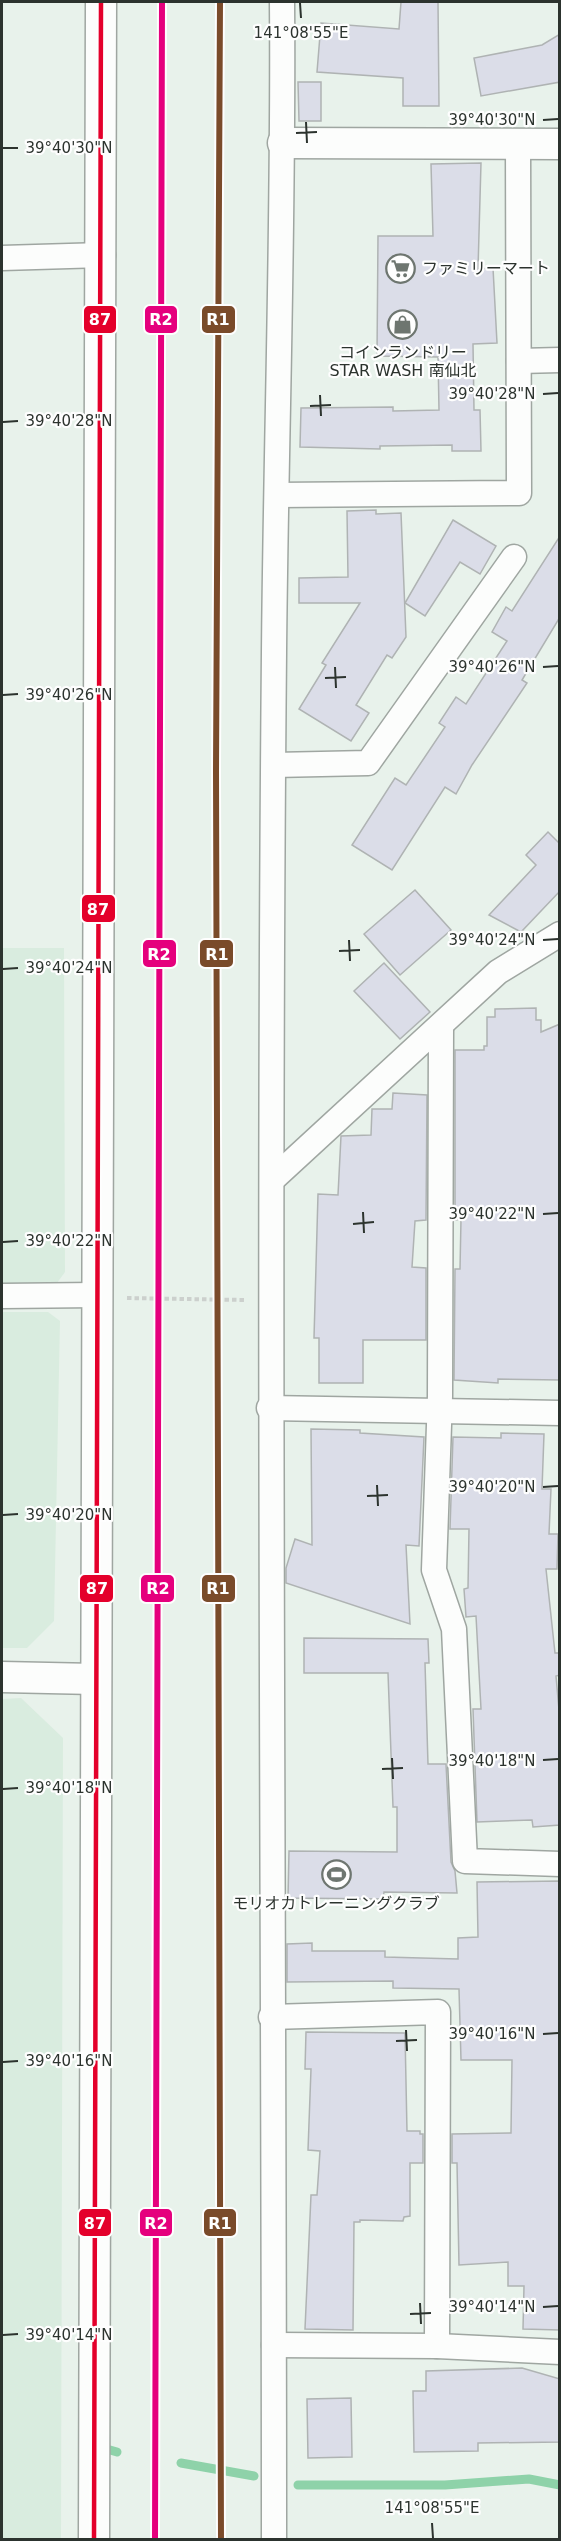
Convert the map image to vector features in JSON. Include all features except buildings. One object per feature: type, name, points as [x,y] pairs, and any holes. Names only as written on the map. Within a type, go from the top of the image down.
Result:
[{"type":"street","points":[[94,2540],[96,1295],[103,255],[101,2]]},
{"type":"street","points":[[274,2540],[270,1408],[274,765],[283,143],[282,2]]},
{"type":"street","points":[[283,143],[560,144]]},
{"type":"street","points":[[277,495],[519,493],[518,144]]},
{"type":"street","points":[[2,258],[103,255]]},
{"type":"street","points":[[519,361],[560,360]]},
{"type":"street","points":[[274,765],[368,763],[513,557]]},
{"type":"street","points":[[273,1179],[441,1027],[498,972],[560,934]]},
{"type":"street","points":[[441,1027],[439,1411],[434,1570],[454,1629],[465,1861],[560,1864]]},
{"type":"street","points":[[2,1296],[96,1295]]},
{"type":"street","points":[[270,1408],[560,1413]]},
{"type":"street","points":[[2,1677],[96,1679]]},
{"type":"street","points":[[271,2017],[438,2012],[437,2346]]},
{"type":"street","points":[[274,2345],[437,2346],[560,2352]]},
{"type":"path","points":[[140,1299],[271,1300]]},
{"type":"shaded area","points":[[2,948],[64,948],[65,1272],[54,1287],[2,1287]]},
{"type":"shaded area","points":[[2,1312],[48,1312],[60,1321],[54,1621],[27,1648],[2,1648]]},
{"type":"shaded area","points":[[21,1698],[63,1738],[61,2540],[2,2539],[2,1699]]},
{"type":"waterway","points":[[110,2450],[117,2452]]},
{"type":"waterway","points":[[181,2463],[254,2476]]},
{"type":"waterway","points":[[298,2485],[445,2485],[529,2479],[560,2485]]},
{"type":"transit line","name":"87","points":[[94,2540],[101,2]]},
{"type":"transit line","name":"R2","points":[[155,2540],[162,2]]},
{"type":"transit line","name":"R1","points":[[220,2],[216,771],[221,2540]]},
{"type":"place","name":"ファミリーマート","points":[[401,268]]},
{"type":"place","name":"コインランドリー STAR WASH 南仙北","points":[[403,324]]},
{"type":"place","name":"モリオカトレーニングクラブ","points":[[336,1875]]}]
